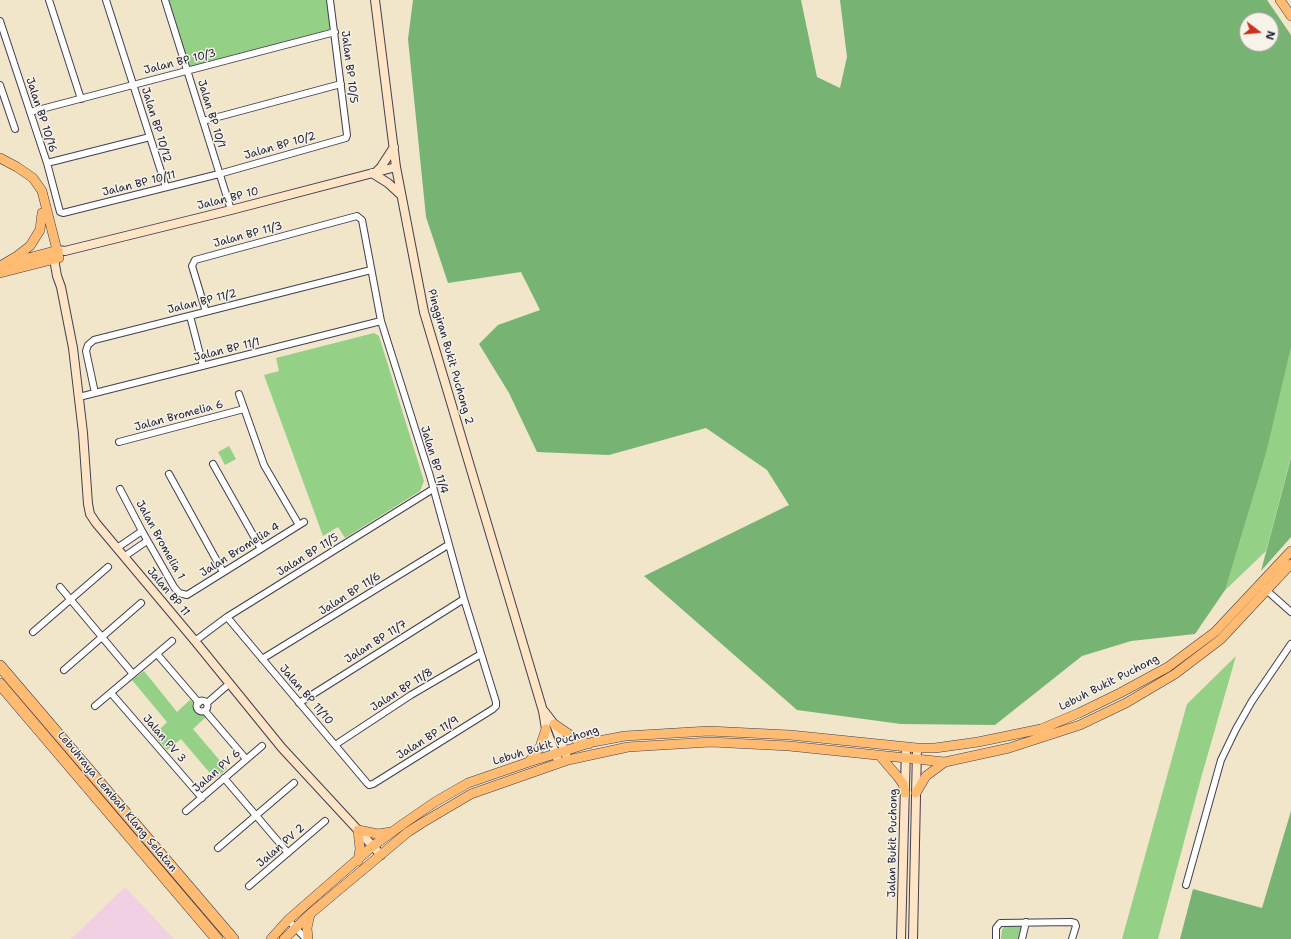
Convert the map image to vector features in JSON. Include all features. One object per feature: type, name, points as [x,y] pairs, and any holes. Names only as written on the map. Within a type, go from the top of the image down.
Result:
[{"type":"highway","name":"Lebuhraya Lembah Klang Selatan","points":[[0,666],[233,939]]},
{"type":"highway","name":"Lebuhraya Lembah Klang Selatan","points":[[0,684],[217,939]]},
{"type":"main road","points":[[1280,0],[1291,16]]},
{"type":"main road","points":[[0,158],[33,178],[42,192],[58,254]]},
{"type":"main road","points":[[0,165],[29,183],[37,195],[42,213],[58,254]]},
{"type":"main road","points":[[1,267],[30,246],[40,230],[42,213]]},
{"type":"main road","points":[[1,267],[58,254]]},
{"type":"main road","name":"Lebuh Bukit Puchong","points":[[284,939],[310,914],[408,832],[439,812],[471,794],[558,763],[566,755],[589,744],[625,736],[709,731],[824,738],[917,748],[935,748],[1042,733],[1080,724],[1119,706],[1175,674],[1221,639],[1264,587],[1291,551]]},
{"type":"main road","name":"Lebuh Bukit Puchong","points":[[1264,587],[1291,564]]},
{"type":"main road","points":[[529,762],[540,747],[550,726],[589,744]]},
{"type":"main road","name":"Lebuh Bukit Puchong","points":[[271,939],[288,920],[358,861],[373,846],[435,802],[468,783],[555,754],[566,755],[628,747],[711,742],[789,746],[945,762],[1009,748],[1042,733]]},
{"type":"main road","points":[[880,756],[898,777],[905,792]]},
{"type":"main road","points":[[916,793],[926,776],[945,762]]},
{"type":"main road","points":[[358,861],[360,849],[358,830],[378,834],[393,832]]},
{"type":"main road","points":[[307,939],[307,928],[310,914]]},
{"type":"street","points":[[49,0],[81,99]]},
{"type":"street","name":"Jalan BP 10/12","points":[[106,0],[166,187]]},
{"type":"street","name":"Jalan BP 10/1","points":[[165,0],[231,210]]},
{"type":"street","name":"Jalan BP 10/5","points":[[330,0],[347,137]]},
{"type":"street","name":"Pinggiran Bukit Puchong 2","points":[[375,0],[396,167],[424,312],[543,711],[566,755]]},
{"type":"street","name":"Jalan BP 10/16","points":[[0,21],[30,112],[60,212],[64,214]]},
{"type":"street","name":"Jalan BP 10/3","points":[[30,112],[335,32]]},
{"type":"street","points":[[203,121],[341,84]]},
{"type":"street","points":[[0,85],[15,129]]},
{"type":"street","points":[[46,163],[150,136]]},
{"type":"street","name":"Jalan BP 10/2","points":[[219,174],[347,137]]},
{"type":"street","points":[[394,147],[381,167],[374,172],[401,195]]},
{"type":"street","name":"Jalan BP 10","points":[[58,254],[396,167]]},
{"type":"street","name":"Jalan BP 10/11","points":[[64,214],[219,174]]},
{"type":"street","name":"Jalan BP 11/3","points":[[206,312],[192,266],[195,260],[357,216],[360,217]]},
{"type":"street","name":"Jalan BP 11/4","points":[[360,217],[362,220],[381,321],[433,489],[448,545],[496,706]]},
{"type":"street","name":"Jalan BP 11","points":[[58,254],[62,275],[61,288],[73,348],[90,514],[282,748],[381,855]]},
{"type":"street","name":"Jalan BP 11/2","points":[[95,393],[86,351],[88,345],[94,340],[371,270]]},
{"type":"street","points":[[190,316],[203,366]]},
{"type":"street","name":"Jalan BP 11/1","points":[[79,397],[381,321]]},
{"type":"street","points":[[239,394],[244,409]]},
{"type":"street","name":"Jalan Bromelia 6","points":[[118,442],[244,409]]},
{"type":"street","name":"Jalan Bromelia 4","points":[[187,595],[301,524],[264,465],[244,409]]},
{"type":"street","points":[[213,464],[261,549]]},
{"type":"street","points":[[169,474],[223,572]]},
{"type":"street","name":"Jalan Bromelia 1","points":[[120,489],[147,541],[174,586],[180,593],[187,595]]},
{"type":"street","name":"Jalan BP 11/5","points":[[195,641],[227,617],[433,489]]},
{"type":"street","points":[[117,548],[142,531]]},
{"type":"street","points":[[125,556],[147,541]]},
{"type":"street","name":"Jalan BP 11/6","points":[[262,659],[448,545]]},
{"type":"street","points":[[33,632],[108,567]]},
{"type":"street","points":[[60,587],[133,674]]},
{"type":"street","points":[[1264,587],[1291,612]]},
{"type":"street","name":"Jalan BP 11/7","points":[[299,703],[464,599]]},
{"type":"street","points":[[64,670],[141,603]]},
{"type":"street","name":"Jalan BP 11/10","points":[[227,617],[369,785]]},
{"type":"street","points":[[95,706],[172,641]]},
{"type":"street","points":[[1186,885],[1221,760],[1252,701],[1291,644]]},
{"type":"street","points":[[156,654],[199,702],[203,701],[207,703]]},
{"type":"street","name":"Jalan BP 11/8","points":[[335,745],[411,695],[481,654]]},
{"type":"street","points":[[205,711],[208,707],[207,703],[230,683]]},
{"type":"street","name":"Jalan PV 3","points":[[111,692],[202,798]]},
{"type":"street","points":[[199,702],[197,706],[198,709],[202,712],[205,711],[246,759]]},
{"type":"street","name":"Jalan BP 11/9","points":[[369,785],[380,780],[494,709],[496,706]]},
{"type":"street","name":"Pinggiran Bukit Puchong 2","points":[[550,726],[558,763]]},
{"type":"street","name":"Jalan PV 6","points":[[186,811],[262,746]]},
{"type":"street","name":"Jalan Bukit Puchong","points":[[902,939],[906,747]]},
{"type":"street","name":"Jalan Bukit Puchong","points":[[913,939],[917,748]]},
{"type":"street","points":[[224,778],[288,853]]},
{"type":"street","points":[[218,848],[294,783]]},
{"type":"street","name":"Jalan PV 2","points":[[249,886],[325,821]]},
{"type":"street","points":[[902,912],[914,912]]},
{"type":"street","points":[[288,920],[307,939]]},
{"type":"street","points":[[996,939],[996,928],[1000,923],[1026,922],[1075,923],[1076,926],[1072,939]]},
{"type":"street","points":[[1022,939],[1026,922]]},
{"type":"shaded area","points":[[125,887],[174,939],[71,939]]},
{"type":"green space","points":[[165,0],[331,0],[335,32],[187,71]]},
{"type":"green space","points":[[413,0],[801,0],[817,77],[840,88],[847,57],[840,0],[1267,0],[1275,12],[1239,12],[1239,52],[1279,52],[1279,18],[1291,35],[1291,347],[1266,453],[1225,590],[1195,634],[1131,641],[1082,656],[995,725],[901,724],[797,710],[644,576],[789,505],[767,470],[706,428],[609,455],[537,452],[509,393],[479,344],[498,325],[540,310],[521,272],[448,283],[426,217],[408,39]]},
{"type":"green space","points":[[1291,323],[1291,457],[1266,551],[1217,598]]},
{"type":"green space","points":[[374,333],[379,336],[424,481],[420,491],[345,538],[338,527],[323,536],[264,375],[279,371],[276,358]]},
{"type":"green space","points":[[229,446],[236,459],[225,465],[218,452]]},
{"type":"green space","points":[[1291,458],[1291,537],[1261,571]]},
{"type":"green space","points":[[1236,656],[1201,778],[1158,939],[1122,939],[1187,704]]},
{"type":"green space","points":[[144,671],[177,712],[190,700],[194,703],[197,714],[206,717],[193,729],[227,769],[215,779],[181,739],[167,750],[154,735],[167,722],[132,680]]},
{"type":"green space","points":[[1291,811],[1291,939],[1180,939],[1193,889],[1262,908]]},
{"type":"green space","points":[[1005,925],[1022,926],[1019,939],[1001,939],[1002,930]]}]
